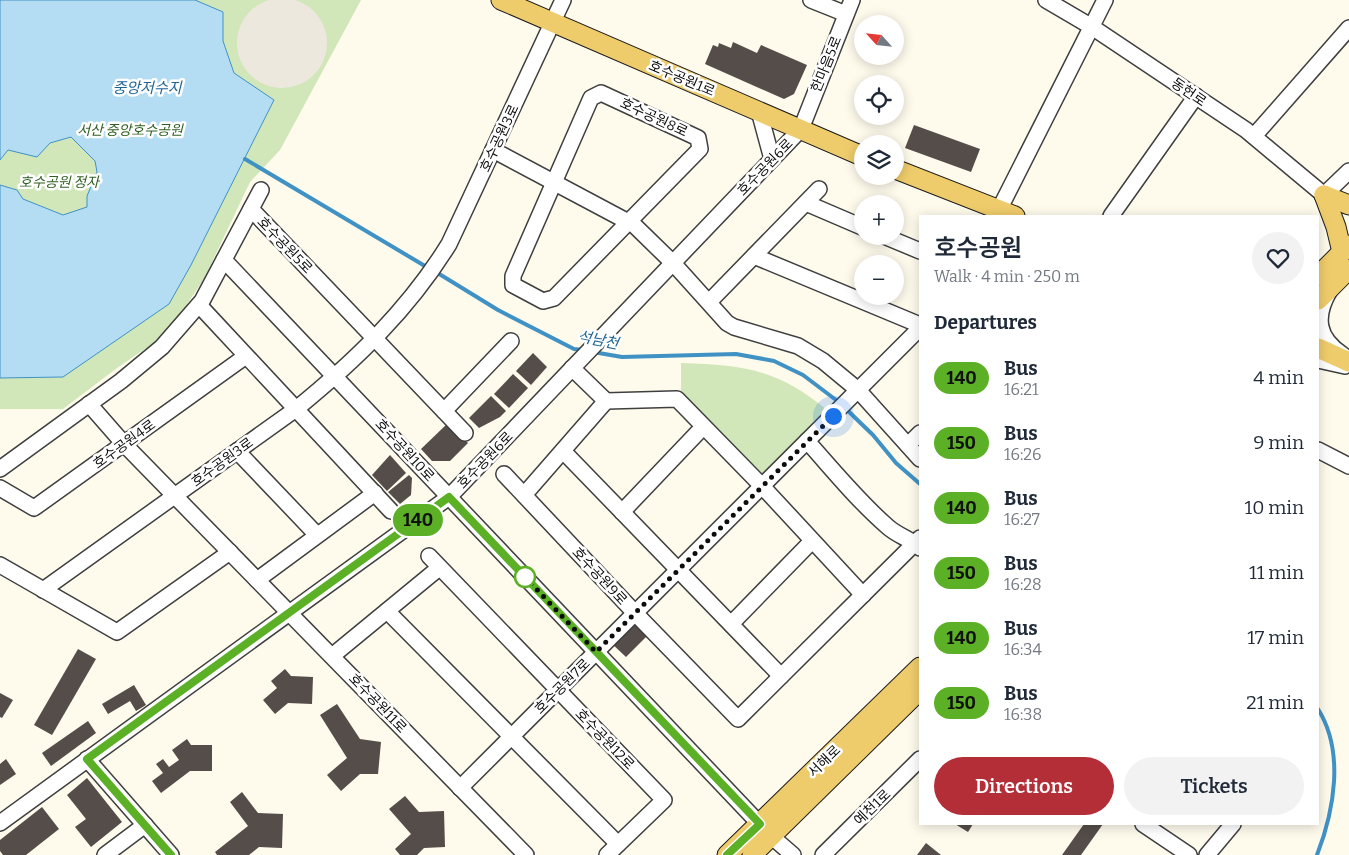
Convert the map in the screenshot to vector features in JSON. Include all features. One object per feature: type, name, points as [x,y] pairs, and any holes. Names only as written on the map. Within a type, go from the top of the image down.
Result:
[{"type":"main road","name":"호수공원1로","points":[[502,0],[854,152]]},
{"type":"main road","points":[[904,173],[1007,213]]},
{"type":"main road","points":[[1324,195],[1349,205]]},
{"type":"main road","points":[[1319,295],[1323,277],[1347,255],[1324,195]]},
{"type":"main road","points":[[1319,348],[1349,360]]},
{"type":"main road","name":"서해로","points":[[752,855],[766,830],[919,668]]},
{"type":"main road","name":"서해로","points":[[727,855],[766,830],[919,691]]},
{"type":"street","name":"호수공원3로","points":[[43,590],[296,409],[336,377],[375,339],[432,272],[444,253],[563,0]]},
{"type":"street","points":[[811,0],[849,7]]},
{"type":"street","name":"동헌로","points":[[1046,0],[1092,27],[1254,136],[1324,195]]},
{"type":"street","points":[[1007,213],[1105,0]]},
{"type":"street","name":"한마음5로","points":[[801,129],[849,7]]},
{"type":"street","points":[[1254,136],[1349,28]]},
{"type":"street","name":"호수공원8로","points":[[602,93],[698,138],[700,149],[554,298],[543,301],[513,285],[513,276],[554,182],[591,98],[602,93]]},
{"type":"street","points":[[1112,215],[1196,96]]},
{"type":"street","points":[[759,111],[772,159]]},
{"type":"street","name":"호수공원6로","points":[[0,823],[449,497],[801,129]]},
{"type":"street","points":[[493,150],[634,225],[673,263],[727,323],[734,327],[798,346],[823,361],[919,458]]},
{"type":"street","points":[[1324,195],[1349,171]]},
{"type":"street","points":[[709,302],[819,189]]},
{"type":"street","points":[[251,209],[261,190]]},
{"type":"street","points":[[806,203],[854,224]]},
{"type":"street","name":"호수공원5로","points":[[0,469],[121,381],[162,347],[199,305],[251,209],[465,433]]},
{"type":"street","points":[[904,244],[919,251]]},
{"type":"street","points":[[754,256],[919,327]]},
{"type":"street","name":"호수공원10로","points":[[224,260],[766,830]]},
{"type":"street","points":[[1323,277],[1322,334],[1330,345],[1349,360]]},
{"type":"street","points":[[199,305],[391,510]]},
{"type":"street","points":[[855,394],[919,328]]},
{"type":"street","points":[[444,411],[511,341]]},
{"type":"street","name":"호수공원4로","points":[[0,488],[34,508],[246,356]]},
{"type":"street","points":[[1319,360],[1349,367]]},
{"type":"street","points":[[572,368],[606,401],[677,399],[762,486],[863,595]]},
{"type":"street","name":"호수공원7로","points":[[460,788],[855,394]]},
{"type":"street","points":[[524,495],[606,401]]},
{"type":"street","name":"호수공원11로","points":[[89,404],[124,444],[526,855]]},
{"type":"street","points":[[622,512],[703,427]]},
{"type":"street","points":[[908,445],[919,434]]},
{"type":"street","name":"호수공원9로","points":[[504,474],[738,719],[918,543],[902,538],[865,506],[807,441]]},
{"type":"street","points":[[237,451],[317,535]]},
{"type":"street","points":[[563,451],[781,676]]},
{"type":"street","points":[[1319,451],[1349,466]]},
{"type":"street","points":[[257,580],[375,493]]},
{"type":"street","points":[[731,624],[812,541]]},
{"type":"street","points":[[0,565],[117,632],[230,552]]},
{"type":"street","name":"호수공원12로","points":[[332,656],[386,611],[434,562],[664,800],[613,850],[511,737],[386,611]]},
{"type":"street","points":[[87,759],[171,855]]},
{"type":"street","name":"예천1로","points":[[823,855],[919,760]]},
{"type":"street","points":[[105,855],[145,825]]},
{"type":"street","points":[[1144,825],[1189,855]]},
{"type":"street","points":[[1207,855],[1232,825]]},
{"type":"street","points":[[766,830],[793,855]]},
{"type":"green space","name":"중앙저수지","points":[[0,0],[361,0],[280,150],[250,182],[205,277],[180,315],[155,342],[63,409],[0,409]]},
{"type":"green space","points":[[681,363],[724,365],[759,372],[793,386],[828,411],[761,476],[681,392]]},
{"type":"shaded area","points":[[273,-1],[291,-1],[307,6],[319,18],[326,34],[326,52],[319,68],[307,80],[291,87],[273,87],[257,80],[245,68],[238,52],[238,34],[245,18],[257,6]]},
{"type":"water","name":"중앙저수지","points":[[0,0],[195,0],[223,12],[223,41],[234,73],[274,100],[191,265],[169,304],[63,377],[0,378],[0,185],[17,190],[23,199],[63,215],[87,207],[87,196],[97,172],[95,161],[71,137],[50,143],[37,157],[8,150],[0,160]]},
{"type":"building","points":[[733,42],[757,53],[761,45],[807,65],[794,94],[784,99],[705,64],[713,45],[718,47],[719,43],[731,48]]},
{"type":"building","points":[[914,125],[980,149],[971,172],[905,148]]},
{"type":"building","points":[[533,353],[547,367],[531,385],[516,371]]},
{"type":"building","points":[[513,374],[528,388],[509,408],[494,394]]},
{"type":"building","points":[[491,396],[506,411],[500,417],[479,428],[469,418]]},
{"type":"building","points":[[448,423],[468,443],[450,461],[432,461],[421,449]]},
{"type":"building","points":[[390,455],[406,473],[387,491],[372,475]]},
{"type":"building","points":[[409,475],[412,478],[411,495],[400,504],[388,492]]},
{"type":"building","points":[[630,620],[647,636],[626,657],[609,641]]},
{"type":"building","points":[[78,649],[96,659],[52,735],[34,725]]},
{"type":"building","points":[[285,669],[291,676],[313,677],[312,704],[288,703],[275,714],[263,700],[277,688],[271,681]]},
{"type":"building","points":[[134,685],[146,705],[136,711],[130,701],[108,714],[102,704]]},
{"type":"building","points":[[0,693],[13,700],[2,718],[0,717]]},
{"type":"building","points":[[337,704],[360,739],[381,742],[378,774],[360,774],[341,791],[327,775],[347,758],[320,715]]},
{"type":"building","points":[[88,721],[96,733],[51,766],[42,753]]},
{"type":"building","points":[[187,739],[191,745],[212,745],[212,771],[190,771],[161,793],[152,781],[163,773],[156,764],[163,759],[169,767],[179,760],[172,750]]},
{"type":"building","points":[[6,759],[16,774],[0,785],[0,764]]},
{"type":"building","points":[[87,778],[122,822],[91,847],[75,827],[86,819],[67,795]]},
{"type":"building","points":[[242,792],[258,813],[283,814],[282,848],[259,847],[249,855],[217,855],[215,852],[248,826],[230,802]]},
{"type":"building","points":[[405,796],[419,812],[444,811],[445,847],[424,848],[417,855],[400,855],[395,849],[411,834],[389,809]]},
{"type":"building","points":[[42,807],[59,829],[26,855],[3,855],[0,851],[0,840]]},
{"type":"building","points":[[957,825],[972,825],[968,832]]},
{"type":"building","points":[[1083,825],[1102,825],[1081,855],[1062,855]]},
{"type":"building","points":[[926,843],[941,855],[917,855]]},
{"type":"waterway","name":"석남천","points":[[245,159],[430,269]]},
{"type":"waterway","name":"석남천","points":[[436,272],[498,310],[574,349],[584,350]]},
{"type":"waterway","name":"석남천","points":[[593,352],[622,357],[736,354],[774,361],[803,375],[840,403]]},
{"type":"waterway","name":"석남천","points":[[845,408],[873,435],[896,463],[919,483]]},
{"type":"waterway","name":"석남천","points":[[1317,855],[1328,820],[1334,782],[1332,744],[1319,711]]},
{"type":"bus line","name":"140","points":[[171,855],[87,759],[449,497],[760,824],[727,855]]},
{"type":"route","points":[[525,577],[596,652],[833,416]]},
{"type":"park label","name":"서산 중앙호수공원","points":[[130,130]]},
{"type":"park label","name":"호수공원 정자","points":[[59,182]]}]
